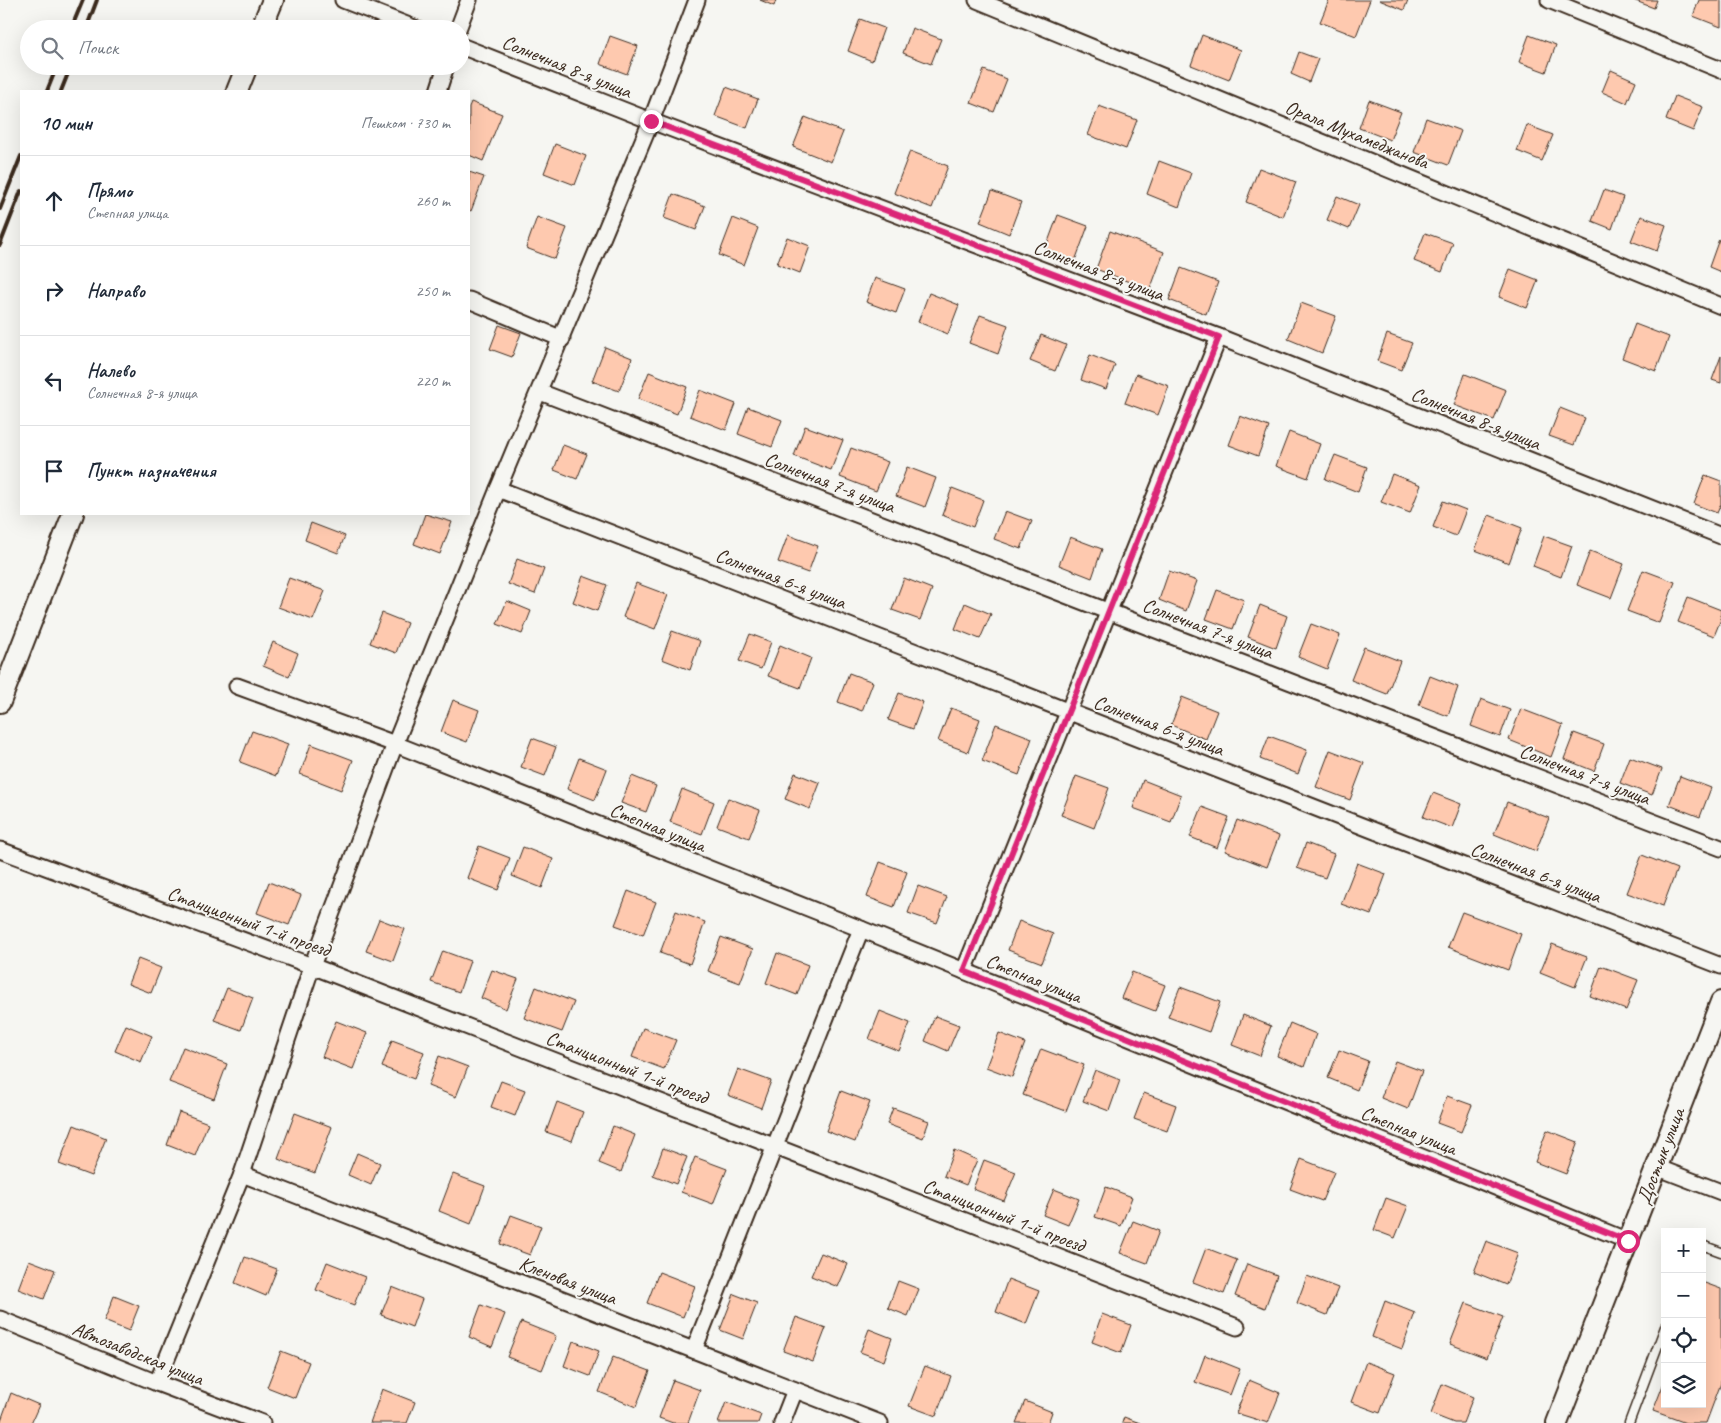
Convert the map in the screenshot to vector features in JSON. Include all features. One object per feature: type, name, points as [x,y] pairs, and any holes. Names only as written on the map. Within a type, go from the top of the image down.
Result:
[{"type":"street","points":[[264,20],[272,0]]},
{"type":"street","points":[[343,0],[394,20]]},
{"type":"street","points":[[461,20],[469,0]]},
{"type":"street","points":[[157,1383],[242,1174],[312,966],[395,744],[498,489],[540,392],[651,121],[697,0]]},
{"type":"street","name":"Орала Мухамеджанова","points":[[977,0],[1721,306]]},
{"type":"street","points":[[1549,0],[1721,70]]},
{"type":"street","name":"Солнечная 8-я улица","points":[[470,50],[651,121],[1219,337],[1721,536]]},
{"type":"street","points":[[237,90],[243,75]]},
{"type":"street","points":[[438,90],[443,75]]},
{"type":"street","points":[[470,300],[562,339]]},
{"type":"street","points":[[964,971],[1219,337]]},
{"type":"street","name":"Солнечная 7-я улица","points":[[540,392],[1721,848]]},
{"type":"street","name":"Солнечная 6-я улица","points":[[498,489],[1721,966]]},
{"type":"street","points":[[0,702],[73,515]]},
{"type":"street","name":"Степная улица","points":[[237,686],[395,744],[964,971],[1628,1241]]},
{"type":"street","name":"Станционный 1-й проезд","points":[[0,850],[312,966],[1237,1327]]},
{"type":"street","points":[[694,1350],[861,930]]},
{"type":"street","name":"Достык улица","points":[[1557,1423],[1721,1002]]},
{"type":"street","points":[[1656,1166],[1721,1192]]},
{"type":"street","name":"Кленовая улица","points":[[242,1174],[880,1423]]},
{"type":"street","name":"Автозаводская улица","points":[[0,1319],[157,1383],[262,1423]]},
{"type":"street","points":[[782,1423],[795,1390]]},
{"type":"lane","points":[[1706,1246],[1721,1252]]},
{"type":"lane","points":[[1629,1423],[1661,1338]]},
{"type":"building","points":[[760,0],[776,0],[774,6]]},
{"type":"building","points":[[1329,0],[1370,0],[1356,36],[1320,22]]},
{"type":"building","points":[[1379,0],[1408,0],[1404,10]]},
{"type":"building","points":[[1633,0],[1657,0],[1654,8]]},
{"type":"building","points":[[1699,0],[1721,0],[1721,27],[1693,16]]},
{"type":"building","points":[[860,19],[884,28],[872,61],[848,51]]},
{"type":"building","points":[[912,28],[941,39],[931,64],[903,53]]},
{"type":"building","points":[[1202,35],[1241,50],[1229,80],[1191,65]]},
{"type":"building","points":[[1529,35],[1556,45],[1546,72],[1519,62]]},
{"type":"building","points":[[610,36],[638,46],[627,74],[600,64]]},
{"type":"building","points":[[1299,52],[1318,59],[1309,82],[1291,74]]},
{"type":"building","points":[[984,70],[1007,79],[994,112],[971,103]]},
{"type":"building","points":[[1611,70],[1636,81],[1627,103],[1602,92]]},
{"type":"building","points":[[726,87],[758,99],[747,128],[715,116]]},
{"type":"building","points":[[1675,96],[1703,107],[1693,131],[1666,120]]},
{"type":"building","points":[[1369,100],[1401,112],[1390,140],[1359,128]]},
{"type":"building","points":[[471,102],[502,114],[483,161],[470,155]]},
{"type":"building","points":[[1099,106],[1137,120],[1126,149],[1088,135]]},
{"type":"building","points":[[805,117],[843,132],[831,162],[793,147]]},
{"type":"building","points":[[1426,118],[1461,131],[1448,165],[1414,152]]},
{"type":"building","points":[[1527,125],[1553,135],[1542,161],[1517,151]]},
{"type":"building","points":[[555,144],[586,156],[575,185],[544,173]]},
{"type":"building","points":[[910,151],[948,166],[932,208],[894,193]]},
{"type":"building","points":[[1159,161],[1191,173],[1179,207],[1147,194]]},
{"type":"building","points":[[1259,168],[1296,182],[1283,217],[1246,202]]},
{"type":"building","points":[[470,172],[484,177],[470,210]]},
{"type":"building","points":[[1604,190],[1623,197],[1612,229],[1592,221]]},
{"type":"building","points":[[992,191],[1021,202],[1009,234],[980,222]]},
{"type":"building","points":[[673,194],[705,206],[696,230],[664,218]]},
{"type":"building","points":[[1337,196],[1359,205],[1349,229],[1327,220]]},
{"type":"building","points":[[1058,215],[1088,226],[1075,261],[1045,250]]},
{"type":"building","points":[[1641,216],[1666,225],[1657,251],[1631,241]]},
{"type":"building","points":[[537,217],[567,228],[555,259],[526,248]]},
{"type":"building","points":[[733,218],[758,228],[744,265],[719,255]]},
{"type":"building","points":[[1110,231],[1164,252],[1150,290],[1096,269]]},
{"type":"building","points":[[1425,233],[1453,243],[1442,272],[1414,261]]},
{"type":"building","points":[[787,237],[810,246],[800,273],[777,264]]},
{"type":"building","points":[[1719,239],[1721,240],[1721,272],[1709,267]]},
{"type":"building","points":[[1181,268],[1218,282],[1206,314],[1169,300]]},
{"type":"building","points":[[1510,269],[1538,280],[1527,308],[1499,297]]},
{"type":"building","points":[[875,278],[905,289],[896,313],[866,302]]},
{"type":"building","points":[[929,293],[959,305],[948,334],[918,322]]},
{"type":"building","points":[[1301,303],[1336,316],[1322,353],[1288,339]]},
{"type":"building","points":[[980,315],[1008,325],[998,354],[969,343]]},
{"type":"building","points":[[1635,324],[1669,337],[1656,371],[1622,358]]},
{"type":"building","points":[[499,325],[521,333],[512,357],[490,349]]},
{"type":"building","points":[[1387,334],[1412,343],[1401,370],[1377,361]]},
{"type":"building","points":[[1041,335],[1066,345],[1055,371],[1030,361]]},
{"type":"building","points":[[605,347],[632,358],[619,391],[592,381]]},
{"type":"building","points":[[1090,355],[1115,365],[1106,389],[1081,380]]},
{"type":"building","points":[[1721,356],[1721,383],[1712,380]]},
{"type":"building","points":[[649,372],[687,387],[677,414],[638,399]]},
{"type":"building","points":[[1136,374],[1169,386],[1158,415],[1125,403]]},
{"type":"building","points":[[1465,374],[1506,390],[1494,420],[1454,405]]},
{"type":"building","points":[[700,390],[736,404],[726,430],[690,416]]},
{"type":"building","points":[[748,407],[782,420],[772,447],[738,434]]},
{"type":"building","points":[[1560,408],[1585,418],[1574,445],[1549,436]]},
{"type":"building","points":[[1240,416],[1269,427],[1258,456],[1229,445]]},
{"type":"building","points":[[805,426],[843,440],[831,470],[794,456]]},
{"type":"building","points":[[1289,432],[1320,444],[1308,478],[1276,466]]},
{"type":"building","points":[[563,445],[587,454],[577,479],[554,470]]},
{"type":"building","points":[[851,448],[888,462],[876,491],[840,477]]},
{"type":"building","points":[[1335,455],[1367,467],[1358,492],[1325,479]]},
{"type":"building","points":[[907,467],[936,478],[925,507],[896,496]]},
{"type":"building","points":[[1392,474],[1421,485],[1410,513],[1381,502]]},
{"type":"building","points":[[1705,475],[1721,481],[1721,504],[1717,513],[1694,504]]},
{"type":"building","points":[[952,488],[983,500],[973,527],[942,515]]},
{"type":"building","points":[[1443,501],[1466,510],[1456,536],[1433,527]]},
{"type":"building","points":[[1005,511],[1032,521],[1021,549],[994,539]]},
{"type":"building","points":[[425,515],[452,522],[440,554],[414,544]]},
{"type":"building","points":[[1489,515],[1522,528],[1509,563],[1475,550]]},
{"type":"building","points":[[311,523],[345,536],[338,553],[305,540]]},
{"type":"building","points":[[788,535],[818,546],[808,573],[778,562]]},
{"type":"building","points":[[1544,536],[1572,546],[1561,577],[1533,566]]},
{"type":"building","points":[[1070,537],[1102,549],[1092,578],[1059,565]]},
{"type":"building","points":[[1590,551],[1624,564],[1611,598],[1577,585]]},
{"type":"building","points":[[517,559],[544,569],[535,594],[508,584]]},
{"type":"building","points":[[1643,570],[1675,582],[1659,623],[1627,611]]},
{"type":"building","points":[[1169,571],[1197,581],[1186,611],[1159,600]]},
{"type":"building","points":[[583,576],[607,585],[597,611],[573,602]]},
{"type":"building","points":[[289,578],[325,591],[313,620],[278,607]]},
{"type":"building","points":[[904,578],[932,589],[920,620],[892,610]]},
{"type":"building","points":[[636,583],[668,595],[655,629],[623,617]]},
{"type":"building","points":[[1217,590],[1244,600],[1233,629],[1206,619]]},
{"type":"building","points":[[1688,597],[1721,610],[1721,619],[1714,636],[1678,622]]},
{"type":"building","points":[[507,601],[531,611],[522,634],[497,624]]},
{"type":"building","points":[[965,603],[991,614],[980,639],[955,629]]},
{"type":"building","points":[[1260,605],[1287,616],[1276,648],[1248,637]]},
{"type":"building","points":[[382,613],[407,623],[396,653],[370,643]]},
{"type":"building","points":[[1311,624],[1340,635],[1327,669],[1298,657]]},
{"type":"building","points":[[672,631],[700,641],[690,670],[662,659]]},
{"type":"building","points":[[750,634],[771,642],[761,669],[739,661]]},
{"type":"building","points":[[273,642],[298,653],[289,677],[263,666]]},
{"type":"building","points":[[780,645],[811,658],[800,688],[768,676]]},
{"type":"building","points":[[1364,647],[1400,661],[1387,694],[1351,680]]},
{"type":"building","points":[[849,673],[873,682],[862,711],[838,702]]},
{"type":"building","points":[[1430,676],[1458,687],[1448,716],[1419,705]]},
{"type":"building","points":[[899,693],[923,702],[913,729],[888,720]]},
{"type":"building","points":[[1182,697],[1217,711],[1206,739],[1171,725]]},
{"type":"building","points":[[1481,699],[1510,710],[1500,737],[1471,726]]},
{"type":"building","points":[[453,700],[479,710],[467,742],[441,732]]},
{"type":"building","points":[[951,708],[980,719],[968,752],[938,741]]},
{"type":"building","points":[[1521,709],[1563,725],[1551,757],[1509,740]]},
{"type":"building","points":[[996,724],[1032,738],[1019,775],[982,761]]},
{"type":"building","points":[[252,731],[288,744],[276,776],[240,762]]},
{"type":"building","points":[[1574,733],[1604,744],[1594,771],[1564,759]]},
{"type":"building","points":[[1269,736],[1307,750],[1298,774],[1260,759]]},
{"type":"building","points":[[532,738],[556,747],[545,776],[521,767]]},
{"type":"building","points":[[311,744],[353,760],[341,790],[300,774]]},
{"type":"building","points":[[1330,750],[1364,763],[1350,800],[1316,787]]},
{"type":"building","points":[[1630,757],[1662,769],[1652,795],[1620,783]]},
{"type":"building","points":[[579,758],[607,769],[595,800],[567,789]]},
{"type":"building","points":[[795,773],[820,783],[810,809],[785,799]]},
{"type":"building","points":[[632,776],[656,786],[646,812],[621,803]]},
{"type":"building","points":[[1076,776],[1109,788],[1094,828],[1061,815]]},
{"type":"building","points":[[1680,776],[1711,788],[1700,817],[1669,805]]},
{"type":"building","points":[[1143,780],[1181,795],[1171,822],[1133,808]]},
{"type":"building","points":[[682,789],[714,802],[702,834],[670,822]]},
{"type":"building","points":[[1433,793],[1461,804],[1452,828],[1423,817]]},
{"type":"building","points":[[728,798],[760,810],[749,838],[717,826]]},
{"type":"building","points":[[1507,802],[1549,818],[1536,851],[1494,834]]},
{"type":"building","points":[[1202,807],[1229,817],[1217,848],[1190,837]]},
{"type":"building","points":[[1237,820],[1279,836],[1267,867],[1225,851]]},
{"type":"building","points":[[1306,843],[1334,854],[1325,878],[1297,868]]},
{"type":"building","points":[[479,846],[510,858],[498,890],[467,878]]},
{"type":"building","points":[[523,847],[553,859],[542,888],[512,876]]},
{"type":"building","points":[[1642,855],[1677,869],[1663,906],[1627,893]]},
{"type":"building","points":[[880,862],[907,872],[894,907],[867,897]]},
{"type":"building","points":[[1357,863],[1386,874],[1371,915],[1341,904]]},
{"type":"building","points":[[269,882],[301,895],[289,925],[257,913]]},
{"type":"building","points":[[918,886],[947,897],[937,923],[908,913]]},
{"type":"building","points":[[628,891],[656,902],[643,935],[615,925]]},
{"type":"building","points":[[676,911],[705,922],[690,964],[660,953]]},
{"type":"building","points":[[1462,912],[1521,934],[1508,970],[1448,947]]},
{"type":"building","points":[[379,919],[405,929],[393,961],[366,951]]},
{"type":"building","points":[[1019,921],[1053,934],[1042,963],[1008,950]]},
{"type":"building","points":[[721,937],[753,949],[740,983],[708,971]]},
{"type":"building","points":[[1552,944],[1587,957],[1575,987],[1540,973]]},
{"type":"building","points":[[443,951],[470,961],[459,992],[431,982]]},
{"type":"building","points":[[777,953],[808,965],[797,995],[766,983]]},
{"type":"building","points":[[138,959],[161,968],[151,993],[128,984]]},
{"type":"building","points":[[1601,966],[1638,980],[1626,1010],[1590,996]]},
{"type":"building","points":[[492,970],[518,979],[506,1009],[481,998]]},
{"type":"building","points":[[1132,972],[1165,985],[1155,1011],[1121,998]]},
{"type":"building","points":[[536,987],[574,1002],[562,1032],[524,1018]]},
{"type":"building","points":[[1180,987],[1220,1002],[1209,1032],[1168,1017]]},
{"type":"building","points":[[227,988],[253,998],[241,1030],[214,1020]]},
{"type":"building","points":[[880,1011],[910,1023],[899,1051],[869,1039]]},
{"type":"building","points":[[1243,1015],[1271,1026],[1260,1056],[1232,1045]]},
{"type":"building","points":[[935,1016],[959,1025],[948,1051],[925,1041]]},
{"type":"building","points":[[336,1021],[367,1033],[353,1069],[322,1057]]},
{"type":"building","points":[[1290,1023],[1316,1034],[1304,1067],[1277,1056]]},
{"type":"building","points":[[126,1025],[152,1036],[141,1062],[115,1051]]},
{"type":"building","points":[[643,1028],[676,1040],[664,1069],[632,1057]]},
{"type":"building","points":[[999,1033],[1025,1043],[1012,1077],[986,1067]]},
{"type":"building","points":[[392,1040],[424,1052],[414,1079],[382,1067]]},
{"type":"building","points":[[183,1047],[227,1064],[214,1099],[169,1082]]},
{"type":"building","points":[[1041,1049],[1084,1065],[1066,1111],[1023,1095]]},
{"type":"building","points":[[1339,1050],[1368,1061],[1357,1090],[1328,1078]]},
{"type":"building","points":[[439,1056],[468,1067],[456,1097],[428,1086]]},
{"type":"building","points":[[1395,1061],[1422,1071],[1408,1109],[1381,1098]]},
{"type":"building","points":[[738,1069],[771,1081],[761,1108],[728,1095]]},
{"type":"building","points":[[1095,1070],[1120,1080],[1109,1111],[1083,1101]]},
{"type":"building","points":[[501,1081],[525,1090],[515,1116],[491,1107]]},
{"type":"building","points":[[841,1091],[870,1102],[855,1142],[826,1131]]},
{"type":"building","points":[[1144,1093],[1176,1105],[1167,1131],[1134,1119]]},
{"type":"building","points":[[1447,1096],[1472,1105],[1461,1132],[1437,1123]]},
{"type":"building","points":[[557,1102],[583,1112],[572,1141],[546,1132]]},
{"type":"building","points":[[893,1108],[929,1121],[923,1138],[887,1124]]},
{"type":"building","points":[[179,1112],[208,1123],[195,1156],[167,1145]]},
{"type":"building","points":[[295,1113],[332,1127],[315,1173],[278,1159]]},
{"type":"building","points":[[74,1125],[106,1138],[91,1176],[59,1164]]},
{"type":"building","points":[[613,1126],[635,1135],[621,1172],[599,1163]]},
{"type":"building","points":[[1547,1130],[1578,1142],[1566,1174],[1535,1162]]},
{"type":"building","points":[[663,1148],[687,1157],[676,1184],[653,1175]]},
{"type":"building","points":[[954,1150],[977,1160],[966,1185],[944,1176]]},
{"type":"building","points":[[357,1153],[380,1163],[371,1185],[348,1175]]},
{"type":"building","points":[[695,1157],[727,1169],[713,1204],[681,1192]]},
{"type":"building","points":[[1301,1159],[1334,1172],[1322,1201],[1290,1189]]},
{"type":"building","points":[[984,1160],[1016,1172],[1004,1201],[973,1189]]},
{"type":"building","points":[[453,1174],[485,1186],[471,1224],[439,1211]]},
{"type":"building","points":[[1106,1187],[1132,1197],[1121,1226],[1095,1217]]},
{"type":"building","points":[[1054,1189],[1079,1199],[1068,1225],[1043,1215]]},
{"type":"building","points":[[1386,1198],[1408,1206],[1395,1238],[1374,1230]]},
{"type":"building","points":[[511,1215],[541,1226],[530,1255],[500,1244]]},
{"type":"building","points":[[1133,1221],[1159,1231],[1147,1263],[1120,1253]]},
{"type":"building","points":[[1486,1241],[1518,1253],[1506,1285],[1474,1272]]},
{"type":"building","points":[[1206,1248],[1237,1260],[1224,1294],[1193,1282]]},
{"type":"building","points":[[821,1253],[848,1264],[838,1287],[811,1276]]},
{"type":"building","points":[[245,1257],[277,1269],[266,1296],[235,1283]]},
{"type":"building","points":[[29,1260],[55,1270],[44,1299],[18,1289]]},
{"type":"building","points":[[327,1262],[365,1277],[354,1305],[316,1290]]},
{"type":"building","points":[[1247,1264],[1277,1275],[1265,1308],[1235,1296]]},
{"type":"building","points":[[659,1272],[695,1286],[683,1317],[647,1303]]},
{"type":"building","points":[[1307,1276],[1338,1288],[1327,1315],[1297,1303]]},
{"type":"building","points":[[1008,1279],[1039,1291],[1026,1324],[996,1312]]},
{"type":"building","points":[[898,1281],[919,1289],[908,1316],[888,1308]]},
{"type":"building","points":[[1706,1283],[1721,1289],[1721,1383],[1706,1423],[1686,1423],[1653,1411],[1661,1390],[1661,1408],[1706,1408]]},
{"type":"building","points":[[392,1287],[422,1299],[412,1327],[381,1315]]},
{"type":"building","points":[[734,1294],[757,1303],[743,1339],[720,1330]]},
{"type":"building","points":[[114,1296],[139,1306],[129,1331],[104,1321]]},
{"type":"building","points":[[1385,1301],[1415,1313],[1402,1349],[1372,1337]]},
{"type":"building","points":[[1466,1303],[1503,1317],[1487,1358],[1450,1344]]},
{"type":"building","points":[[481,1305],[505,1314],[492,1347],[469,1337]]},
{"type":"building","points":[[1102,1314],[1131,1325],[1121,1353],[1092,1342]]},
{"type":"building","points":[[796,1317],[826,1328],[813,1362],[783,1351]]},
{"type":"building","points":[[521,1322],[556,1336],[542,1370],[507,1357]]},
{"type":"building","points":[[869,1329],[892,1338],[884,1361],[860,1352]]},
{"type":"building","points":[[573,1341],[599,1351],[590,1376],[564,1366]]},
{"type":"building","points":[[281,1351],[309,1362],[295,1398],[267,1387]]},
{"type":"building","points":[[1205,1355],[1240,1369],[1230,1395],[1195,1382]]},
{"type":"building","points":[[613,1357],[650,1371],[636,1407],[599,1392]]},
{"type":"building","points":[[1366,1362],[1395,1373],[1380,1413],[1351,1402]]},
{"type":"building","points":[[925,1366],[951,1376],[936,1416],[909,1406]]},
{"type":"building","points":[[673,1380],[700,1390],[688,1423],[673,1423],[659,1418]]},
{"type":"building","points":[[1249,1380],[1280,1393],[1268,1423],[1236,1413]]},
{"type":"building","points":[[1442,1384],[1473,1397],[1463,1423],[1454,1423],[1431,1414]]},
{"type":"building","points":[[382,1389],[415,1402],[407,1423],[370,1423]]},
{"type":"building","points":[[11,1393],[39,1405],[31,1423],[0,1423]]},
{"type":"building","points":[[1025,1401],[1052,1412],[1048,1423],[1016,1423]]},
{"type":"building","points":[[726,1402],[761,1415],[758,1423],[718,1423]]},
{"type":"building","points":[[1124,1417],[1140,1423],[1122,1423]]},
{"type":"railway","points":[[75,20],[83,0]]},
{"type":"railway","points":[[89,20],[97,0]]},
{"type":"railway","points":[[47,90],[53,75]]},
{"type":"railway","points":[[61,90],[67,75]]},
{"type":"railway","points":[[0,209],[20,159]]},
{"type":"railway","points":[[0,245],[20,194]]},
{"type":"route","points":[[651,121],[1219,337],[964,971],[1628,1241]]}]
